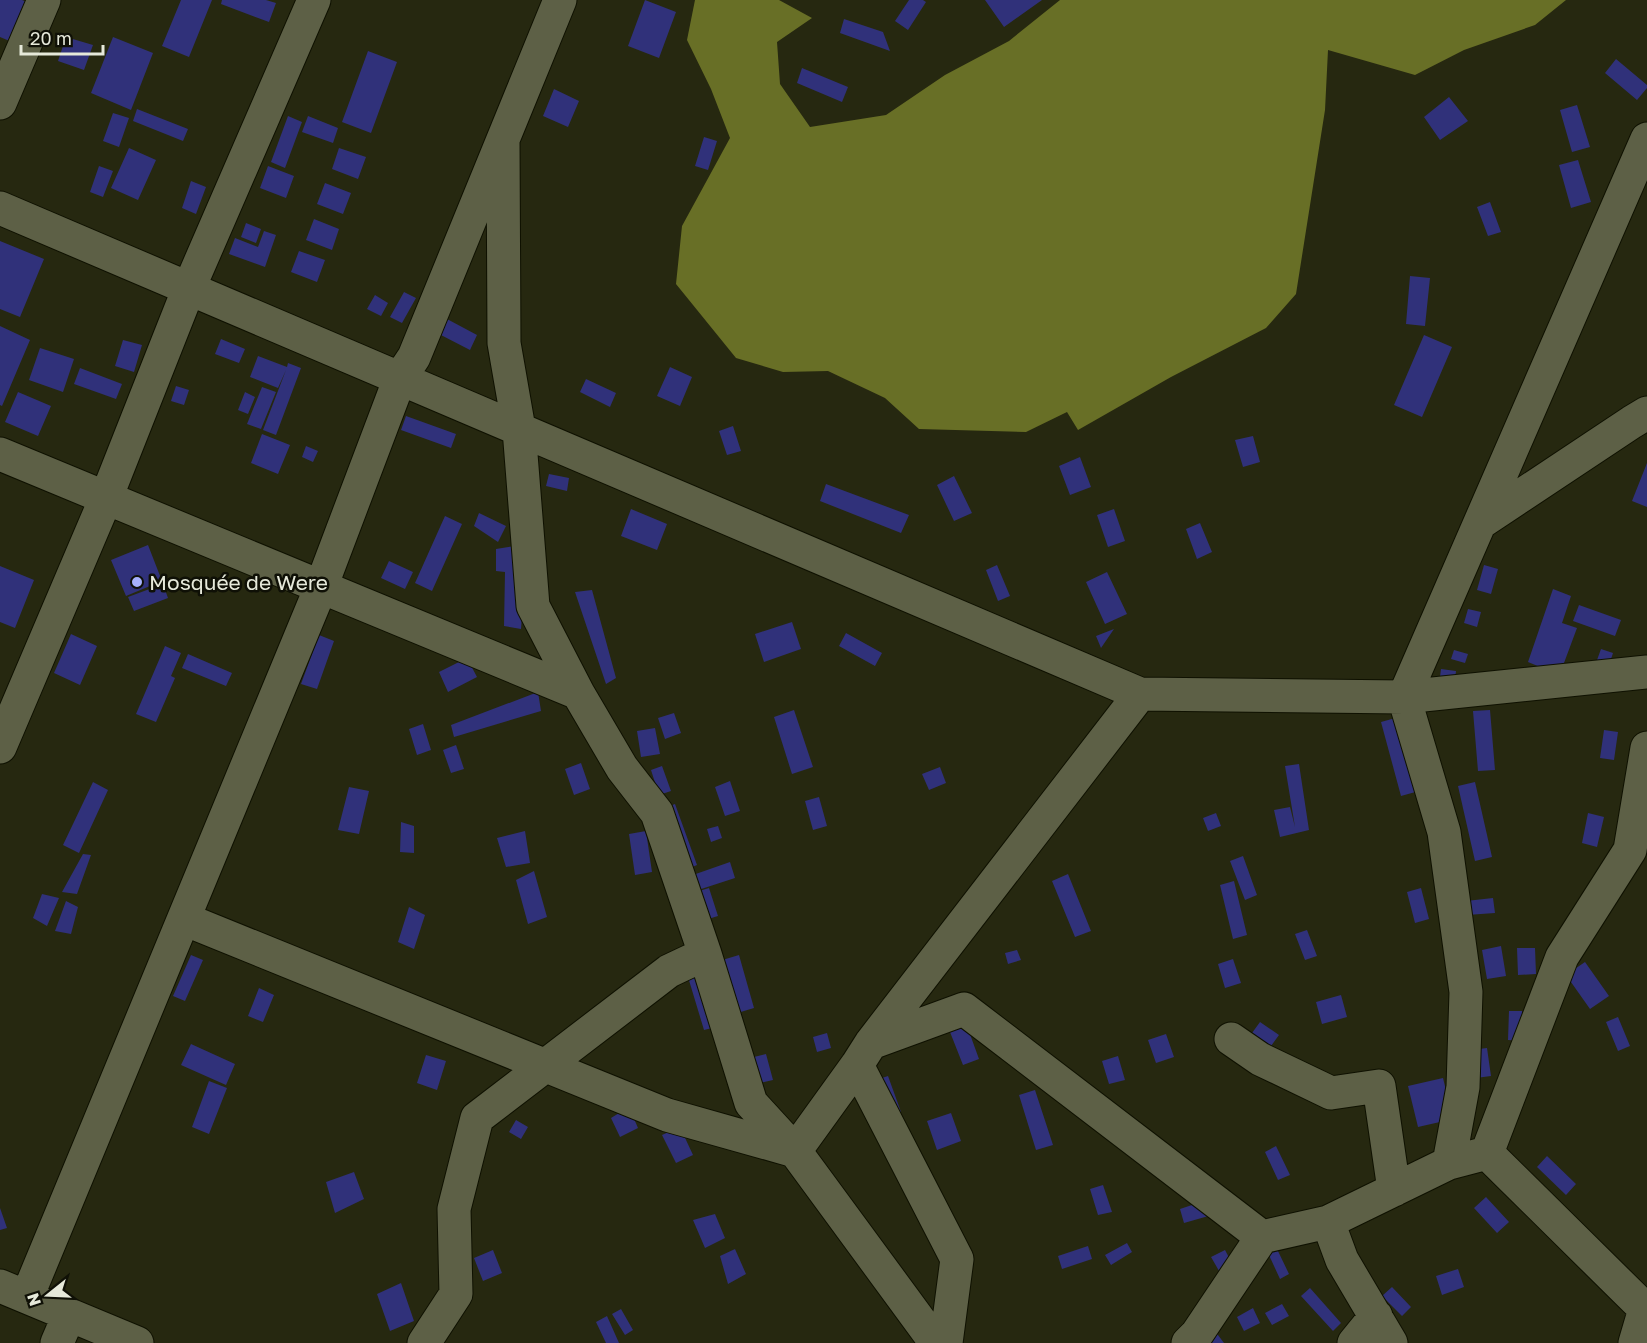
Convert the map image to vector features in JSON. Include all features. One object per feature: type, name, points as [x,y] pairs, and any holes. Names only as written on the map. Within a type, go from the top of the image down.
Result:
[{"type":"street","points":[[0,102],[44,0]]},
{"type":"street","points":[[0,747],[106,498],[189,288],[314,0]]},
{"type":"street","points":[[136,1343],[63,1329],[13,1291],[183,919],[321,587],[400,378],[414,357],[560,0]]},
{"type":"street","points":[[1449,1163],[1463,1087],[1466,992],[1444,832],[1404,698],[1647,139]]},
{"type":"street","points":[[502,140],[504,343],[519,429],[533,606],[578,693],[622,768],[657,813],[705,954],[751,1103],[795,1150],[936,1343]]},
{"type":"street","points":[[0,207],[1140,694],[1404,698],[1647,672]]},
{"type":"street","points":[[1480,523],[1647,413]]},
{"type":"street","points":[[0,454],[578,693]]},
{"type":"street","points":[[795,1150],[864,1054],[1140,694]]},
{"type":"street","points":[[1487,1153],[1562,957],[1630,850],[1647,748]]},
{"type":"street","points":[[183,919],[667,1115],[795,1150]]},
{"type":"street","points":[[424,1343],[456,1294],[454,1209],[477,1118],[669,971],[705,954]]},
{"type":"street","points":[[864,1054],[964,1009],[1262,1237]]},
{"type":"street","points":[[1231,1039],[1260,1059],[1331,1093],[1379,1086],[1395,1190]]},
{"type":"street","points":[[864,1054],[957,1259],[946,1343]]},
{"type":"street","points":[[1188,1343],[1197,1334],[1262,1237],[1328,1222],[1449,1163],[1487,1153]]},
{"type":"street","points":[[1487,1153],[1645,1309],[1635,1343]]},
{"type":"street","points":[[1328,1222],[1342,1260],[1384,1330],[1354,1343]]},
{"type":"shaded area","points":[[695,0],[779,0],[812,18],[777,42],[780,84],[810,127],[886,115],[945,75],[1009,41],[1060,0],[1566,0],[1535,25],[1464,50],[1415,75],[1328,50],[1325,110],[1296,294],[1266,328],[1171,377],[1078,430],[1067,412],[1026,432],[919,429],[885,398],[828,371],[783,372],[736,358],[676,284],[682,226],[730,138],[711,89],[687,40]]},
{"type":"building","points":[[0,0],[27,2],[12,42],[0,37]]},
{"type":"building","points":[[181,0],[212,0],[189,57],[162,46]]},
{"type":"building","points":[[222,0],[266,0],[276,3],[269,22],[221,4]]},
{"type":"building","points":[[645,0],[676,12],[659,58],[628,46]]},
{"type":"building","points":[[909,0],[926,2],[908,30],[895,21]]},
{"type":"building","points":[[985,0],[1042,0],[1004,27]]},
{"type":"building","points":[[844,19],[883,32],[890,51],[840,33]]},
{"type":"building","points":[[66,37],[93,45],[84,70],[58,61]]},
{"type":"building","points":[[113,37],[153,53],[131,110],[91,93]]},
{"type":"building","points":[[368,51],[397,62],[371,133],[342,122]]},
{"type":"building","points":[[1616,59],[1647,85],[1637,100],[1605,73]]},
{"type":"building","points":[[802,68],[848,87],[842,102],[797,83]]},
{"type":"building","points":[[554,89],[579,101],[568,127],[543,116]]},
{"type":"building","points":[[1449,97],[1468,121],[1440,140],[1424,117]]},
{"type":"building","points":[[1577,105],[1590,147],[1572,152],[1560,110]]},
{"type":"building","points":[[137,109],[188,129],[183,141],[133,121]]},
{"type":"building","points":[[113,113],[129,118],[119,147],[103,141]]},
{"type":"building","points":[[288,116],[302,122],[285,168],[271,162]]},
{"type":"building","points":[[308,116],[338,128],[333,143],[302,132]]},
{"type":"building","points":[[704,137],[717,141],[708,170],[695,166]]},
{"type":"building","points":[[129,148],[156,160],[138,200],[111,188]]},
{"type":"building","points":[[339,148],[366,157],[358,179],[332,169]]},
{"type":"building","points":[[1578,160],[1591,202],[1571,208],[1559,165]]},
{"type":"building","points":[[99,166],[113,171],[103,197],[90,192]]},
{"type":"building","points":[[268,166],[294,176],[286,198],[260,188]]},
{"type":"building","points":[[191,181],[206,187],[196,214],[182,208]]},
{"type":"building","points":[[325,183],[351,193],[343,214],[317,204]]},
{"type":"building","points":[[1490,202],[1501,232],[1488,236],[1477,207]]},
{"type":"building","points":[[314,219],[339,229],[332,250],[306,240]]},
{"type":"building","points":[[246,223],[261,229],[256,243],[241,237]]},
{"type":"building","points":[[264,231],[276,235],[265,267],[229,254],[235,238],[258,247]]},
{"type":"building","points":[[0,241],[44,259],[20,317],[0,309]]},
{"type":"building","points":[[299,251],[325,260],[317,282],[291,272]]},
{"type":"building","points":[[1410,276],[1430,278],[1425,326],[1406,324]]},
{"type":"building","points":[[404,292],[416,298],[402,323],[390,317]]},
{"type":"building","points":[[375,295],[388,303],[381,316],[367,309]]},
{"type":"building","points":[[447,319],[477,335],[470,350],[439,334]]},
{"type":"building","points":[[0,326],[30,340],[2,406],[0,405]]},
{"type":"building","points":[[1424,335],[1452,347],[1422,417],[1394,405]]},
{"type":"building","points":[[221,339],[245,349],[239,363],[215,354]]},
{"type":"building","points":[[123,340],[142,345],[134,372],[115,366]]},
{"type":"building","points":[[40,348],[74,359],[63,392],[29,380]]},
{"type":"building","points":[[258,356],[287,367],[288,363],[301,368],[276,435],[263,430],[286,370],[278,388],[250,377]]},
{"type":"building","points":[[670,367],[692,377],[680,406],[657,396]]},
{"type":"building","points":[[80,368],[122,384],[116,399],[74,384]]},
{"type":"building","points":[[586,379],[616,393],[610,407],[580,392]]},
{"type":"building","points":[[176,386],[189,390],[184,405],[171,401]]},
{"type":"building","points":[[262,387],[276,392],[261,429],[247,424]]},
{"type":"building","points":[[18,392],[51,406],[38,436],[5,422]]},
{"type":"building","points":[[245,392],[255,397],[248,414],[238,410]]},
{"type":"building","points":[[406,416],[456,434],[451,448],[401,430]]},
{"type":"building","points":[[733,426],[741,451],[727,455],[719,431]]},
{"type":"building","points":[[262,434],[290,445],[278,474],[251,463]]},
{"type":"building","points":[[1253,436],[1260,462],[1243,467],[1235,440]]},
{"type":"building","points":[[306,446],[318,451],[313,462],[302,457]]},
{"type":"building","points":[[1080,457],[1091,487],[1070,495],[1059,466]]},
{"type":"building","points":[[1647,463],[1647,507],[1632,501]]},
{"type":"building","points":[[549,474],[569,478],[567,491],[546,486]]},
{"type":"building","points":[[954,476],[972,513],[954,521],[937,485]]},
{"type":"building","points":[[826,484],[909,515],[901,533],[820,501]]},
{"type":"building","points":[[631,509],[667,524],[657,550],[621,536]]},
{"type":"building","points":[[1114,509],[1125,541],[1108,547],[1097,515]]},
{"type":"building","points":[[479,513],[506,526],[498,542],[474,526]]},
{"type":"building","points":[[445,516],[462,524],[432,591],[415,583]]},
{"type":"building","points":[[1200,523],[1212,552],[1197,559],[1186,529]]},
{"type":"building","points":[[148,545],[162,581],[126,596],[111,560]]},
{"type":"building","points":[[515,546],[525,574],[521,629],[504,626],[505,572],[496,571],[496,549]]},
{"type":"building","points":[[389,561],[413,572],[405,589],[381,578]]},
{"type":"building","points":[[997,565],[1010,596],[998,601],[986,570]]},
{"type":"building","points":[[1484,565],[1498,569],[1491,594],[1477,590]]},
{"type":"building","points":[[0,566],[34,580],[15,628],[0,622]]},
{"type":"building","points":[[1107,572],[1127,614],[1105,624],[1086,582]]},
{"type":"building","points":[[163,584],[168,598],[134,611],[128,597]]},
{"type":"building","points":[[1553,589],[1571,596],[1562,623],[1577,628],[1561,671],[1545,669],[1528,662]]},
{"type":"building","points":[[592,590],[616,678],[606,684],[575,592]]},
{"type":"building","points":[[1579,605],[1621,620],[1615,636],[1573,621]]},
{"type":"building","points":[[1468,609],[1481,612],[1477,627],[1464,623]]},
{"type":"building","points":[[792,622],[801,649],[764,662],[755,634]]},
{"type":"building","points":[[1114,629],[1101,648],[1096,636]]},
{"type":"building","points":[[846,633],[882,653],[875,666],[839,646]]},
{"type":"building","points":[[71,634],[97,646],[80,685],[54,673]]},
{"type":"building","points":[[319,635],[334,641],[317,689],[301,684]]},
{"type":"building","points":[[165,646],[181,653],[171,676],[175,678],[156,722],[136,714]]},
{"type":"building","points":[[1601,649],[1613,653],[1609,665],[1597,660]]},
{"type":"building","points":[[1454,650],[1468,654],[1465,663],[1451,659]]},
{"type":"building","points":[[188,654],[232,673],[226,686],[182,668]]},
{"type":"building","points":[[467,658],[477,677],[448,692],[439,672]]},
{"type":"building","points":[[1441,669],[1456,671],[1454,687],[1439,685]]},
{"type":"building","points":[[538,692],[541,711],[454,737],[451,725]]},
{"type":"building","points":[[794,710],[813,767],[792,774],[774,717]]},
{"type":"building","points":[[1490,710],[1495,770],[1478,771],[1473,711]]},
{"type":"building","points":[[674,713],[681,733],[665,739],[658,718]]},
{"type":"building","points":[[1399,717],[1419,791],[1401,796],[1381,722]]},
{"type":"building","points":[[423,724],[431,750],[417,755],[409,729]]},
{"type":"building","points":[[655,728],[660,754],[641,757],[637,731]]},
{"type":"building","points":[[1604,730],[1618,732],[1614,760],[1600,758]]},
{"type":"building","points":[[456,745],[464,769],[451,773],[443,750]]},
{"type":"building","points":[[581,763],[590,789],[574,795],[565,769]]},
{"type":"building","points":[[1299,764],[1309,830],[1280,837],[1274,810],[1290,807],[1295,827],[1285,766]]},
{"type":"building","points":[[662,766],[671,791],[659,795],[651,770]]},
{"type":"building","points":[[940,767],[946,783],[929,790],[922,774]]},
{"type":"building","points":[[730,781],[740,811],[725,816],[715,787]]},
{"type":"building","points":[[93,782],[108,790],[79,853],[63,845]]},
{"type":"building","points":[[1475,782],[1492,857],[1475,861],[1458,786]]},
{"type":"building","points":[[349,787],[369,791],[359,834],[338,830]]},
{"type":"building","points":[[819,797],[827,826],[813,830],[805,801]]},
{"type":"building","points":[[675,804],[697,865],[685,870],[664,808]]},
{"type":"building","points":[[1216,813],[1221,826],[1208,831],[1203,818]]},
{"type":"building","points":[[1588,813],[1604,817],[1597,847],[1582,843]]},
{"type":"building","points":[[401,822],[414,826],[414,853],[400,852]]},
{"type":"building","points":[[718,826],[722,838],[711,842],[707,829]]},
{"type":"building","points":[[525,831],[530,863],[506,867],[497,838]]},
{"type":"building","points":[[646,831],[652,872],[635,875],[629,834]]},
{"type":"building","points":[[83,854],[91,855],[77,894],[62,892]]},
{"type":"building","points":[[1243,856],[1257,895],[1245,900],[1230,861]]},
{"type":"building","points":[[730,862],[735,878],[695,891],[690,876]]},
{"type":"building","points":[[534,871],[547,917],[528,924],[516,880]]},
{"type":"building","points":[[1068,874],[1091,931],[1075,937],[1052,881]]},
{"type":"building","points":[[1234,881],[1247,935],[1233,939],[1220,885]]},
{"type":"building","points":[[709,888],[718,916],[705,920],[696,892]]},
{"type":"building","points":[[1421,888],[1429,919],[1415,923],[1407,892]]},
{"type":"building","points":[[42,894],[59,898],[47,926],[33,918]]},
{"type":"building","points":[[1493,898],[1495,913],[1467,915],[1466,901]]},
{"type":"building","points":[[66,901],[78,907],[71,934],[55,931]]},
{"type":"building","points":[[409,907],[425,915],[414,949],[398,942]]},
{"type":"building","points":[[1307,930],[1317,956],[1305,960],[1295,934]]},
{"type":"building","points":[[1501,946],[1506,976],[1487,979],[1482,950]]},
{"type":"building","points":[[1517,948],[1535,948],[1536,974],[1518,975]]},
{"type":"building","points":[[1017,950],[1021,960],[1008,964],[1005,953]]},
{"type":"building","points":[[191,955],[203,960],[185,1001],[173,996]]},
{"type":"building","points":[[739,955],[754,1008],[734,1014],[719,961]]},
{"type":"building","points":[[1233,959],[1241,983],[1225,988],[1218,964]]},
{"type":"building","points":[[1585,962],[1609,996],[1590,1009],[1566,975]]},
{"type":"building","points":[[701,974],[716,1027],[704,1030],[688,977]]},
{"type":"building","points":[[259,988],[274,995],[263,1022],[248,1016]]},
{"type":"building","points":[[1341,995],[1347,1017],[1322,1024],[1316,1002]]},
{"type":"building","points":[[1509,1011],[1522,1011],[1522,1041],[1508,1040]]},
{"type":"building","points":[[1618,1017],[1630,1046],[1618,1051],[1606,1022]]},
{"type":"building","points":[[1260,1022],[1279,1035],[1271,1046],[1252,1033]]},
{"type":"building","points":[[967,1026],[979,1059],[963,1065],[950,1032]]},
{"type":"building","points":[[827,1033],[831,1048],[817,1052],[813,1037]]},
{"type":"building","points":[[1166,1034],[1174,1057],[1156,1063],[1148,1040]]},
{"type":"building","points":[[191,1044],[235,1064],[226,1085],[181,1065]]},
{"type":"building","points":[[1487,1048],[1491,1076],[1476,1078],[1471,1050]]},
{"type":"building","points":[[766,1054],[773,1080],[756,1084],[750,1058]]},
{"type":"building","points":[[426,1055],[446,1061],[437,1090],[417,1083]]},
{"type":"building","points":[[1118,1056],[1125,1080],[1109,1084],[1102,1061]]},
{"type":"building","points":[[888,1076],[901,1112],[889,1116],[876,1080]]},
{"type":"building","points":[[1443,1078],[1453,1119],[1418,1127],[1408,1086]]},
{"type":"building","points":[[209,1081],[227,1088],[209,1134],[192,1127]]},
{"type":"building","points":[[1035,1090],[1053,1145],[1036,1150],[1019,1095]]},
{"type":"building","points":[[629,1107],[638,1128],[620,1137],[611,1118]]},
{"type":"building","points":[[951,1113],[961,1141],[937,1150],[927,1121]]},
{"type":"building","points":[[516,1120],[528,1127],[521,1139],[509,1132]]},
{"type":"building","points":[[680,1127],[693,1155],[676,1163],[662,1135]]},
{"type":"building","points":[[1276,1146],[1290,1175],[1278,1180],[1265,1152]]},
{"type":"building","points":[[1547,1156],[1576,1184],[1566,1195],[1537,1167]]},
{"type":"building","points":[[354,1172],[364,1199],[335,1213],[326,1182]]},
{"type":"building","points":[[1103,1185],[1112,1212],[1098,1215],[1090,1189]]},
{"type":"building","points":[[1486,1197],[1509,1222],[1497,1233],[1474,1208]]},
{"type":"building","points":[[1207,1200],[1212,1215],[1184,1223],[1180,1209]]},
{"type":"building","points":[[0,1208],[7,1228],[0,1230]]},
{"type":"building","points":[[715,1214],[725,1238],[705,1248],[693,1220]]},
{"type":"building","points":[[1127,1243],[1132,1252],[1111,1265],[1105,1255]]},
{"type":"building","points":[[1088,1246],[1092,1259],[1062,1269],[1058,1256]]},
{"type":"building","points":[[735,1249],[746,1274],[728,1284],[720,1256]]},
{"type":"building","points":[[1277,1249],[1289,1274],[1280,1279],[1268,1253]]},
{"type":"building","points":[[493,1250],[502,1273],[483,1281],[474,1258]]},
{"type":"building","points":[[1225,1250],[1235,1269],[1222,1276],[1211,1257]]},
{"type":"building","points":[[1458,1269],[1464,1287],[1442,1295],[1436,1276]]},
{"type":"building","points":[[401,1283],[414,1321],[390,1331],[377,1294]]},
{"type":"building","points":[[1392,1287],[1411,1307],[1402,1316],[1382,1296]]},
{"type":"building","points":[[1310,1288],[1341,1323],[1333,1331],[1301,1296]]},
{"type":"building","points":[[1282,1304],[1289,1316],[1272,1325],[1265,1313]]},
{"type":"building","points":[[1253,1308],[1260,1323],[1244,1331],[1237,1317]]},
{"type":"building","points":[[621,1309],[633,1330],[625,1335],[612,1314]]},
{"type":"building","points":[[607,1316],[619,1343],[606,1343],[596,1322]]},
{"type":"building","points":[[1215,1331],[1224,1343],[1200,1343]]},
{"type":"place","name":"Mosquée de Were","points":[[137,582]]}]
